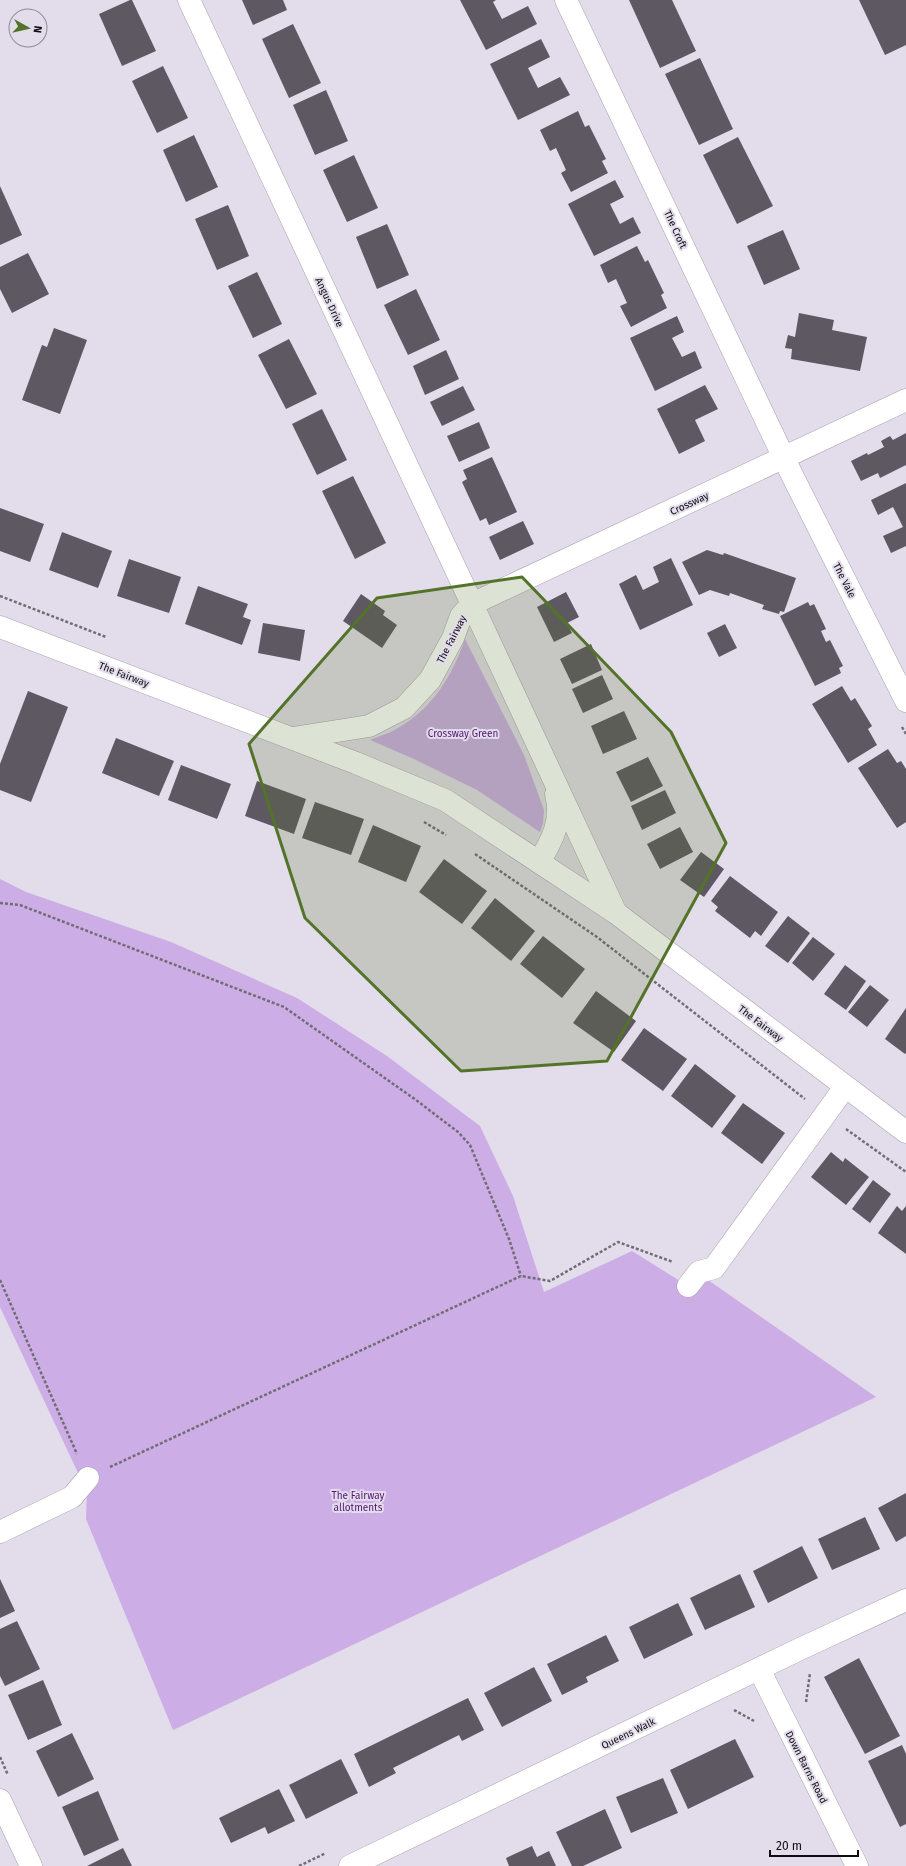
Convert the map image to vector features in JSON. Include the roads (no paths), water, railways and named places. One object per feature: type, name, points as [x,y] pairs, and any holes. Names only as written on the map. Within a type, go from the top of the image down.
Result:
[{"type":"street","name":"Angus Drive","points":[[189,0],[472,604]]},
{"type":"street","name":"The Croft","points":[[566,0],[785,458]]},
{"type":"street","name":"Crossway","points":[[472,604],[906,400]]},
{"type":"street","name":"The Vale","points":[[785,458],[906,700]]},
{"type":"street","name":"The Fairway","points":[[293,738],[368,726],[404,708],[430,680],[453,638],[461,616],[472,604],[616,913]]},
{"type":"street","name":"The Fairway","points":[[0,627],[293,738],[445,800],[616,913],[906,1132]]},
{"type":"street","name":"The Fairway","points":[[539,862],[552,840],[558,824],[558,802],[550,771]]},
{"type":"street","points":[[694,1279],[714,1268],[845,1087]]},
{"type":"street","points":[[0,1532],[72,1497],[88,1478]]},
{"type":"street","name":"Queens Walk","points":[[350,1866],[906,1600]]},
{"type":"street","name":"Down Barns Road","points":[[759,1669],[857,1866]]},
{"type":"street","points":[[0,1800],[31,1866]]},
{"type":"park label","name":"Crossway Green","points":[[463,733]]},
{"type":"park label","name":"The Fairway allotments","points":[[358,1500]]}]
